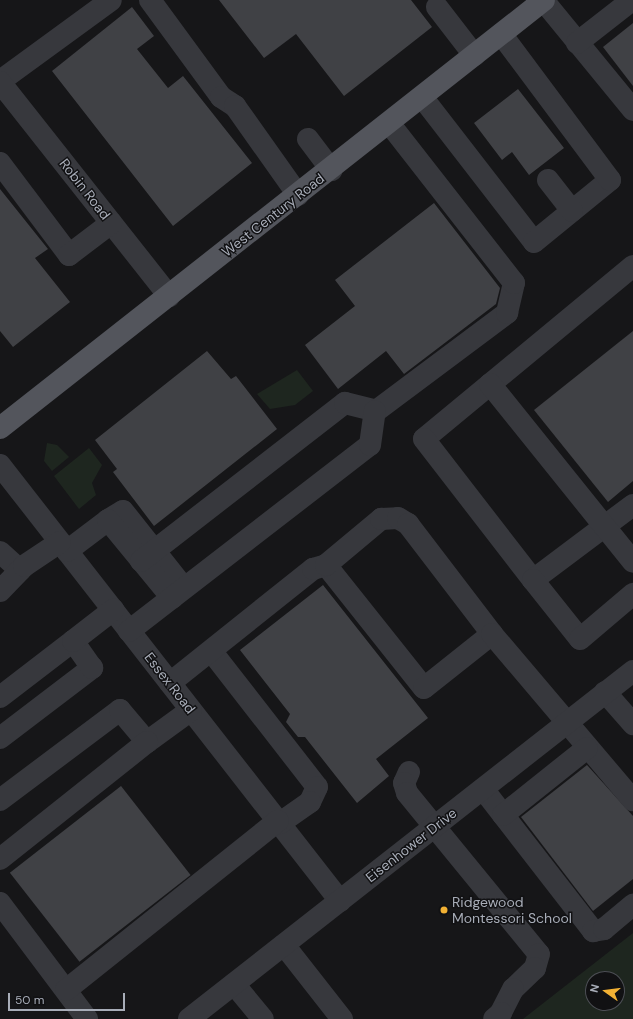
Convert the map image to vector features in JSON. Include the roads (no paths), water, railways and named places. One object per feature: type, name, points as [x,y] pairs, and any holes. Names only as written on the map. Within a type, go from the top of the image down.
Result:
[{"type":"main road","name":"West Century Road","points":[[0,428],[331,170],[543,0]]},
{"type":"street","points":[[1,87],[112,0]]},
{"type":"street","points":[[150,0],[222,97],[235,106],[298,195]]},
{"type":"street","points":[[543,0],[633,110]]},
{"type":"street","points":[[577,43],[632,0]]},
{"type":"street","points":[[437,7],[474,55]]},
{"type":"street","points":[[422,97],[534,242],[610,180],[501,34]]},
{"type":"street","name":"Robin Road","points":[[1,87],[169,296]]},
{"type":"street","points":[[129,631],[370,446],[375,411],[507,313],[514,283],[389,123]]},
{"type":"street","points":[[308,139],[331,170]]},
{"type":"street","points":[[0,163],[69,255],[111,223]]},
{"type":"street","points":[[548,180],[572,211]]},
{"type":"street","points":[[633,266],[424,439],[580,639],[633,594]]},
{"type":"street","points":[[490,384],[602,526],[633,562]]},
{"type":"street","points":[[148,555],[346,403],[375,411]]},
{"type":"street","name":"Essex Road","points":[[0,466],[340,901]]},
{"type":"street","points":[[533,580],[602,526],[633,505]]},
{"type":"street","points":[[170,683],[212,652],[313,569],[326,564],[381,519],[398,518],[408,524],[492,634],[587,748],[633,800]]},
{"type":"street","points":[[0,591],[20,570],[108,520],[148,555],[178,593]]},
{"type":"street","points":[[0,552],[20,570]]},
{"type":"street","points":[[326,564],[424,688],[492,634]]},
{"type":"street","points":[[0,697],[113,610]]},
{"type":"street","points":[[0,738],[92,668],[72,641]]},
{"type":"street","points":[[66,990],[279,822],[310,802],[317,786],[212,652]]},
{"type":"street","name":"Eisenhower Drive","points":[[189,1019],[633,671]]},
{"type":"street","points":[[606,692],[633,724]]},
{"type":"street","points":[[0,800],[120,710],[148,742]]},
{"type":"street","points":[[0,859],[148,742],[191,710]]},
{"type":"street","points":[[503,815],[587,748]]},
{"type":"street","points":[[409,772],[404,788],[539,954],[535,968],[513,989],[501,1013],[494,1019]]},
{"type":"street","points":[[483,789],[593,931],[604,929],[633,905]]},
{"type":"street","points":[[0,903],[87,1019]]},
{"type":"street","points":[[284,945],[342,1019]]},
{"type":"street","points":[[234,984],[263,1019]]},
{"type":"place","name":"Ridgewood Montessori School","points":[[444,910]]}]
